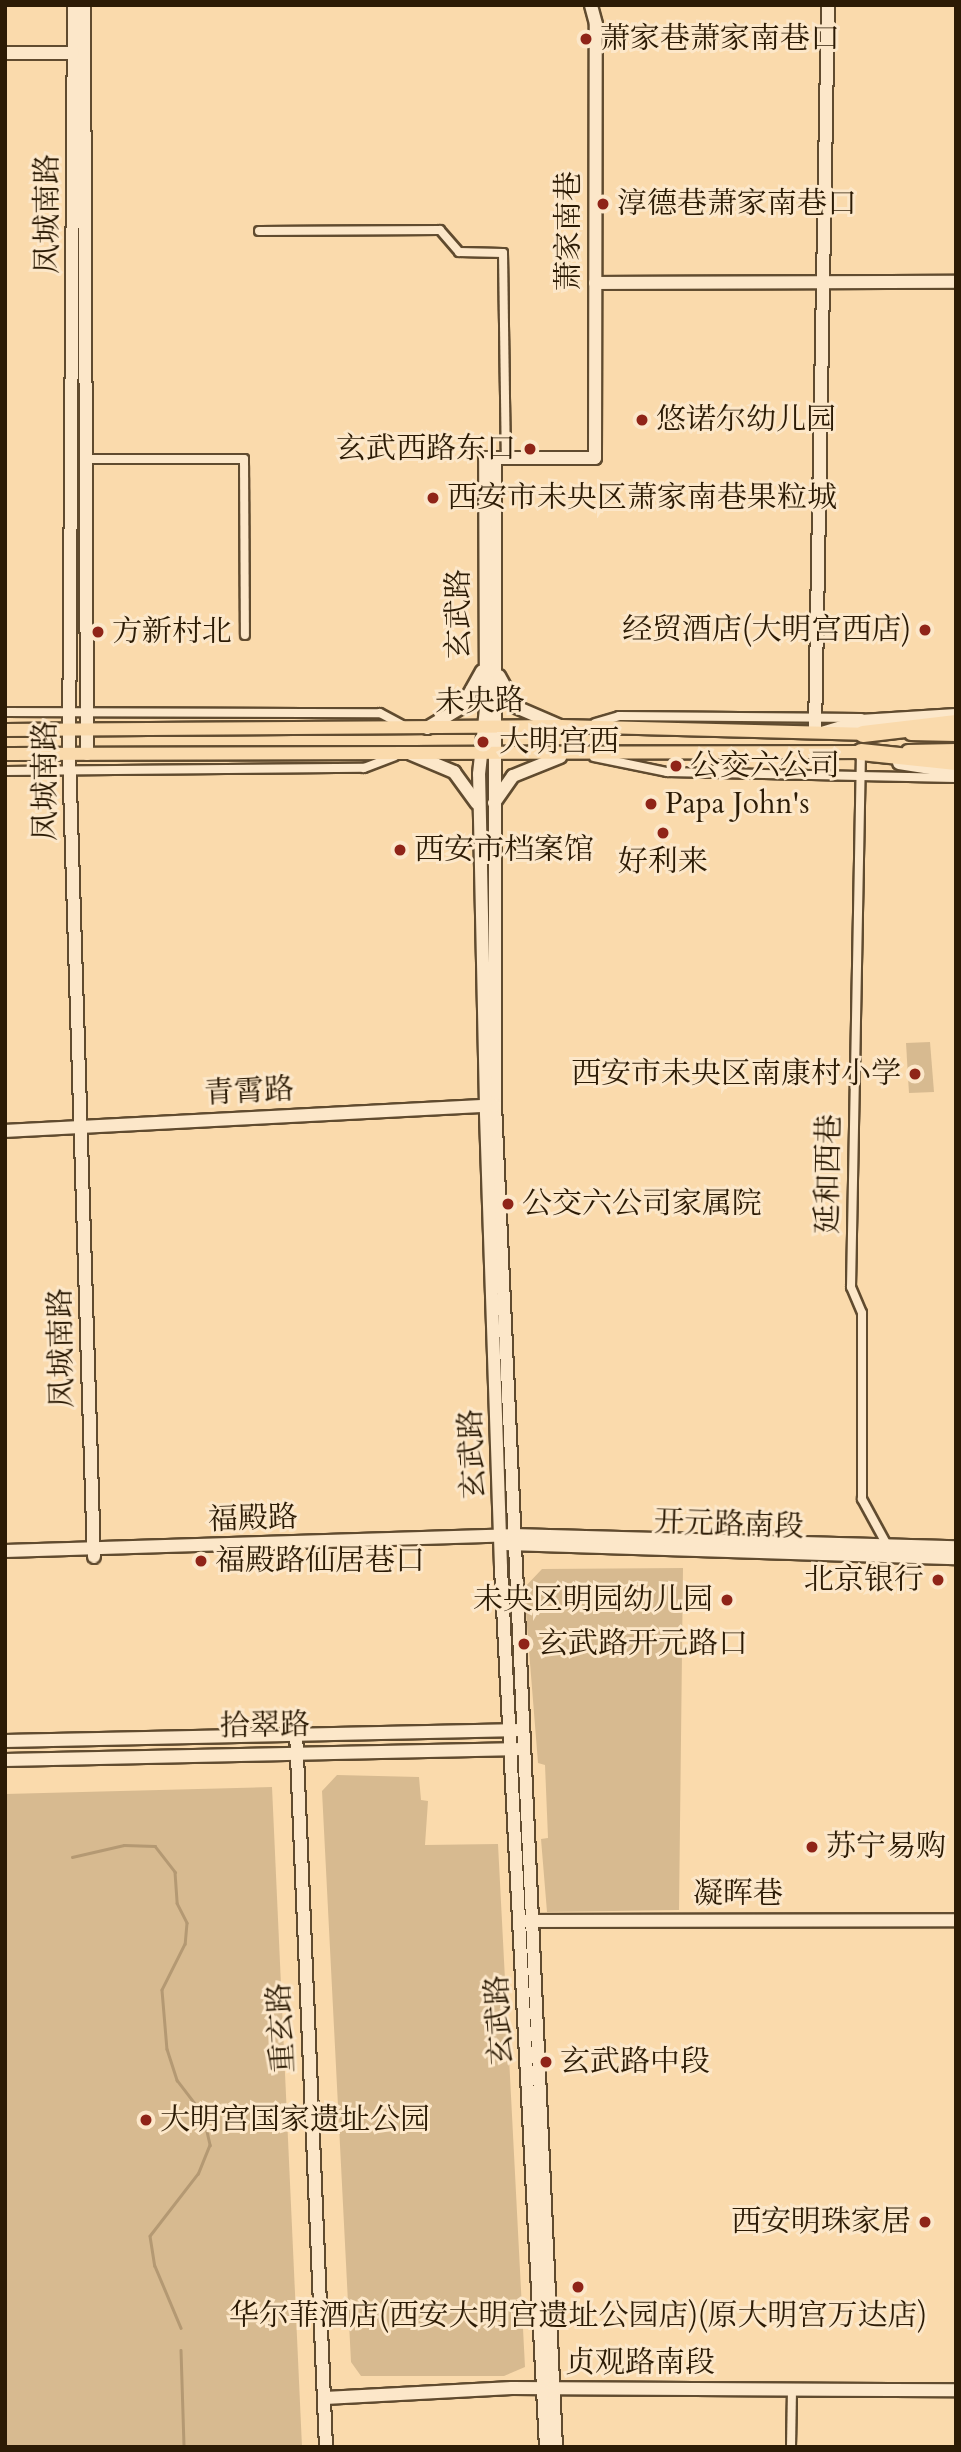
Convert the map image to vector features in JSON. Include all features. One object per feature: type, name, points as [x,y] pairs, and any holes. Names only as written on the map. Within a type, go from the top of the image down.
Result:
[{"type":"highway","points":[[863,734],[955,724]]},
{"type":"highway","points":[[861,755],[956,762]]},
{"type":"main road","name":"未央路","points":[[5,730],[410,730],[561,726],[863,734]]},
{"type":"main road","name":"未央路","points":[[5,754],[486,754],[594,757],[743,751],[826,751],[861,755],[956,750]]},
{"type":"street","name":"凤城南路","points":[[74,5],[73,731],[69,754],[83,1126],[94,1554]]},
{"type":"street","name":"凤城南路","points":[[84,5],[87,754]]},
{"type":"street","name":"萧家南巷","points":[[495,458],[595,458],[591,5]]},
{"type":"street","points":[[828,5],[820,285],[815,716],[819,732],[881,719]]},
{"type":"street","points":[[5,53],[73,53]]},
{"type":"street","points":[[259,230],[440,230],[459,252],[503,253],[495,458]]},
{"type":"street","points":[[595,283],[820,285],[956,282]]},
{"type":"street","name":"玄武路","points":[[495,458],[491,659],[495,728],[486,754],[480,825],[508,1540],[521,1749],[525,1921],[549,2388],[556,2447]]},
{"type":"street","points":[[85,459],[244,459],[245,635]]},
{"type":"street","points":[[491,659],[516,707],[561,726]]},
{"type":"street","points":[[425,729],[470,699],[491,659]]},
{"type":"street","name":"玄武路","points":[[491,659],[481,729],[492,817],[491,1106]]},
{"type":"street","points":[[5,712],[380,713],[410,730]]},
{"type":"street","points":[[580,727],[619,716],[815,716],[955,724]]},
{"type":"street","points":[[730,717],[754,732]]},
{"type":"street","points":[[713,771],[743,751]]},
{"type":"street","points":[[5,771],[364,768],[405,754],[447,768],[469,785],[480,825]]},
{"type":"street","points":[[861,755],[956,772]]},
{"type":"street","name":"延和西巷","points":[[861,755],[851,1287],[862,1313],[862,1499],[887,1545]]},
{"type":"street","points":[[492,817],[505,783],[560,757]]},
{"type":"street","points":[[594,757],[632,769],[861,771],[956,778]]},
{"type":"street","name":"青霄路","points":[[5,1131],[491,1106]]},
{"type":"street","name":"开元路南段","points":[[508,1540],[956,1547]]},
{"type":"street","name":"开元路南段","points":[[508,1540],[956,1558]]},
{"type":"street","name":"福殿路","points":[[5,1554],[94,1554],[508,1540]]},
{"type":"street","name":"拾翠路","points":[[5,1741],[296,1732],[520,1730]]},
{"type":"street","name":"重玄路","points":[[296,1732],[326,2447]]},
{"type":"street","name":"拾翠路","points":[[5,1760],[296,1751],[521,1749]]},
{"type":"street","name":"凝晖巷","points":[[525,1921],[956,1920]]},
{"type":"street","name":"玄武路","points":[[546,2447],[549,2388]]},
{"type":"street","name":"贞观路南段","points":[[324,2398],[549,2388],[956,2390]]},
{"type":"street","points":[[791,2447],[792,2389]]},
{"type":"shaded area","points":[[930,1042],[934,1092],[909,1093],[906,1043]]},
{"type":"shaded area","points":[[683,1568],[679,1910],[547,1912],[541,1839],[548,1838],[545,1765],[538,1763],[524,1588],[542,1569]]},
{"type":"shaded area","points":[[337,1775],[419,1777],[421,1800],[428,1801],[425,1845],[498,1844],[525,2367],[504,2376],[361,2376],[351,2362],[322,1791]]},
{"type":"shaded area","name":"大明宫国家遗址公园","points":[[272,1787],[302,2447],[5,2447],[5,1794]]},
{"type":"waterway","points":[[72,1857],[124,1845],[155,1846],[175,1872],[177,1903],[187,1923],[185,1944],[162,1990],[167,2049],[177,2080],[203,2114],[210,2145],[198,2174],[150,2236],[155,2266],[181,2328]]},
{"type":"waterway","points":[[181,2350],[184,2447]]},
{"type":"place","name":"萧家巷萧家南巷口","points":[[586,39]]},
{"type":"place","name":"淳德巷萧家南巷口","points":[[603,204]]},
{"type":"place","name":"悠诺尔幼儿园","points":[[642,420]]},
{"type":"place","name":"玄武西路东口","points":[[530,449]]},
{"type":"place","name":"西安市未央区萧家南巷果粒城","points":[[433,498]]},
{"type":"place","name":"经贸酒店(大明宫西店)","points":[[925,630]]},
{"type":"place","name":"方新村北","points":[[98,632]]},
{"type":"place","name":"大明宫西","points":[[483,742]]},
{"type":"place","name":"公交六公司","points":[[676,766]]},
{"type":"place","name":"Papa John's","points":[[651,804]]},
{"type":"place","name":"好利来","points":[[663,833]]},
{"type":"place","name":"西安市档案馆","points":[[400,850]]},
{"type":"place","name":"西安市未央区南康村小学","points":[[915,1074]]},
{"type":"place","name":"公交六公司家属院","points":[[508,1204]]},
{"type":"place","name":"福殿路仙居巷口","points":[[201,1561]]},
{"type":"place","name":"北京银行","points":[[938,1580]]},
{"type":"place","name":"未央区明园幼儿园","points":[[727,1600]]},
{"type":"place","name":"玄武路开元路口","points":[[524,1644]]},
{"type":"place","name":"苏宁易购","points":[[812,1847]]},
{"type":"place","name":"玄武路中段","points":[[546,2062]]},
{"type":"place","name":"大明宫国家遗址公园","points":[[146,2120]]},
{"type":"place","name":"西安明珠家居","points":[[925,2222]]},
{"type":"place","name":"华尔菲酒店(西安大明宫遗址公园店)(原大明宫万达店)","points":[[578,2287]]}]
